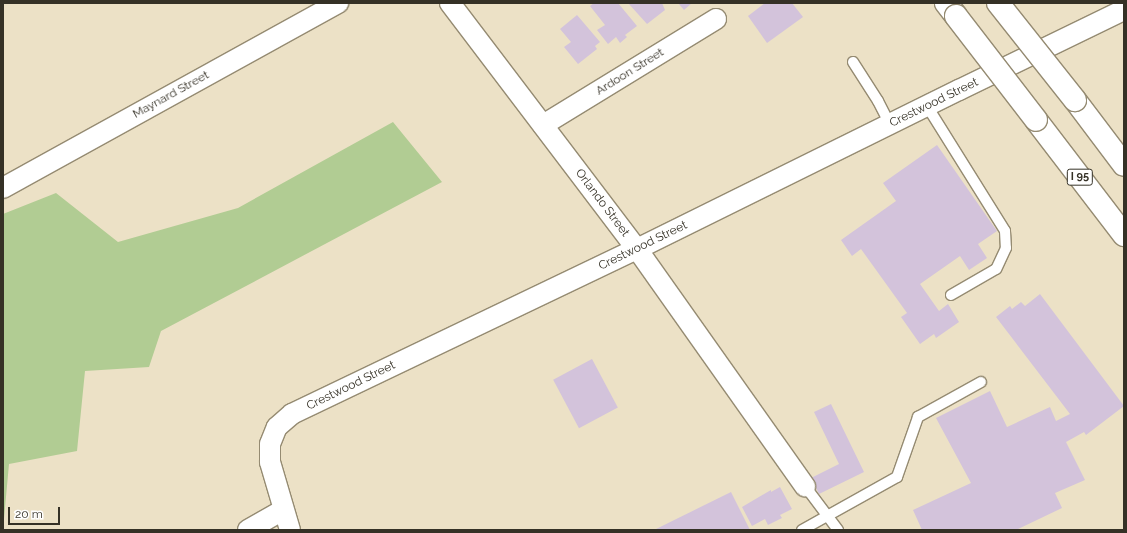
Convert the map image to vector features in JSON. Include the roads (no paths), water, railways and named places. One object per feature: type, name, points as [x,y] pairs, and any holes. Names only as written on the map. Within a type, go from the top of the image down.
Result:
[{"type":"highway","points":[[998,3],[1075,100],[1124,165]]},
{"type":"highway","name":"I 95","points":[[951,10],[1124,235]]},
{"type":"street","name":"Maynard Street","points":[[3,188],[338,3]]},
{"type":"street","name":"Orlando Street","points":[[450,3],[637,249],[805,486]]},
{"type":"street","name":"Crestwood Street","points":[[290,530],[270,462],[270,444],[277,427],[292,414],[637,249],[1124,10]]},
{"type":"street","name":"Ardoon Street","points":[[543,125],[716,19]]},
{"type":"street","points":[[248,530],[283,510]]},
{"type":"lane","points":[[853,62],[878,101],[890,125]]},
{"type":"lane","points":[[928,106],[1005,231],[1006,248],[996,269],[951,295]]},
{"type":"lane","points":[[802,530],[897,477],[918,417],[981,382]]},
{"type":"lane","points":[[805,486],[838,530]]}]
